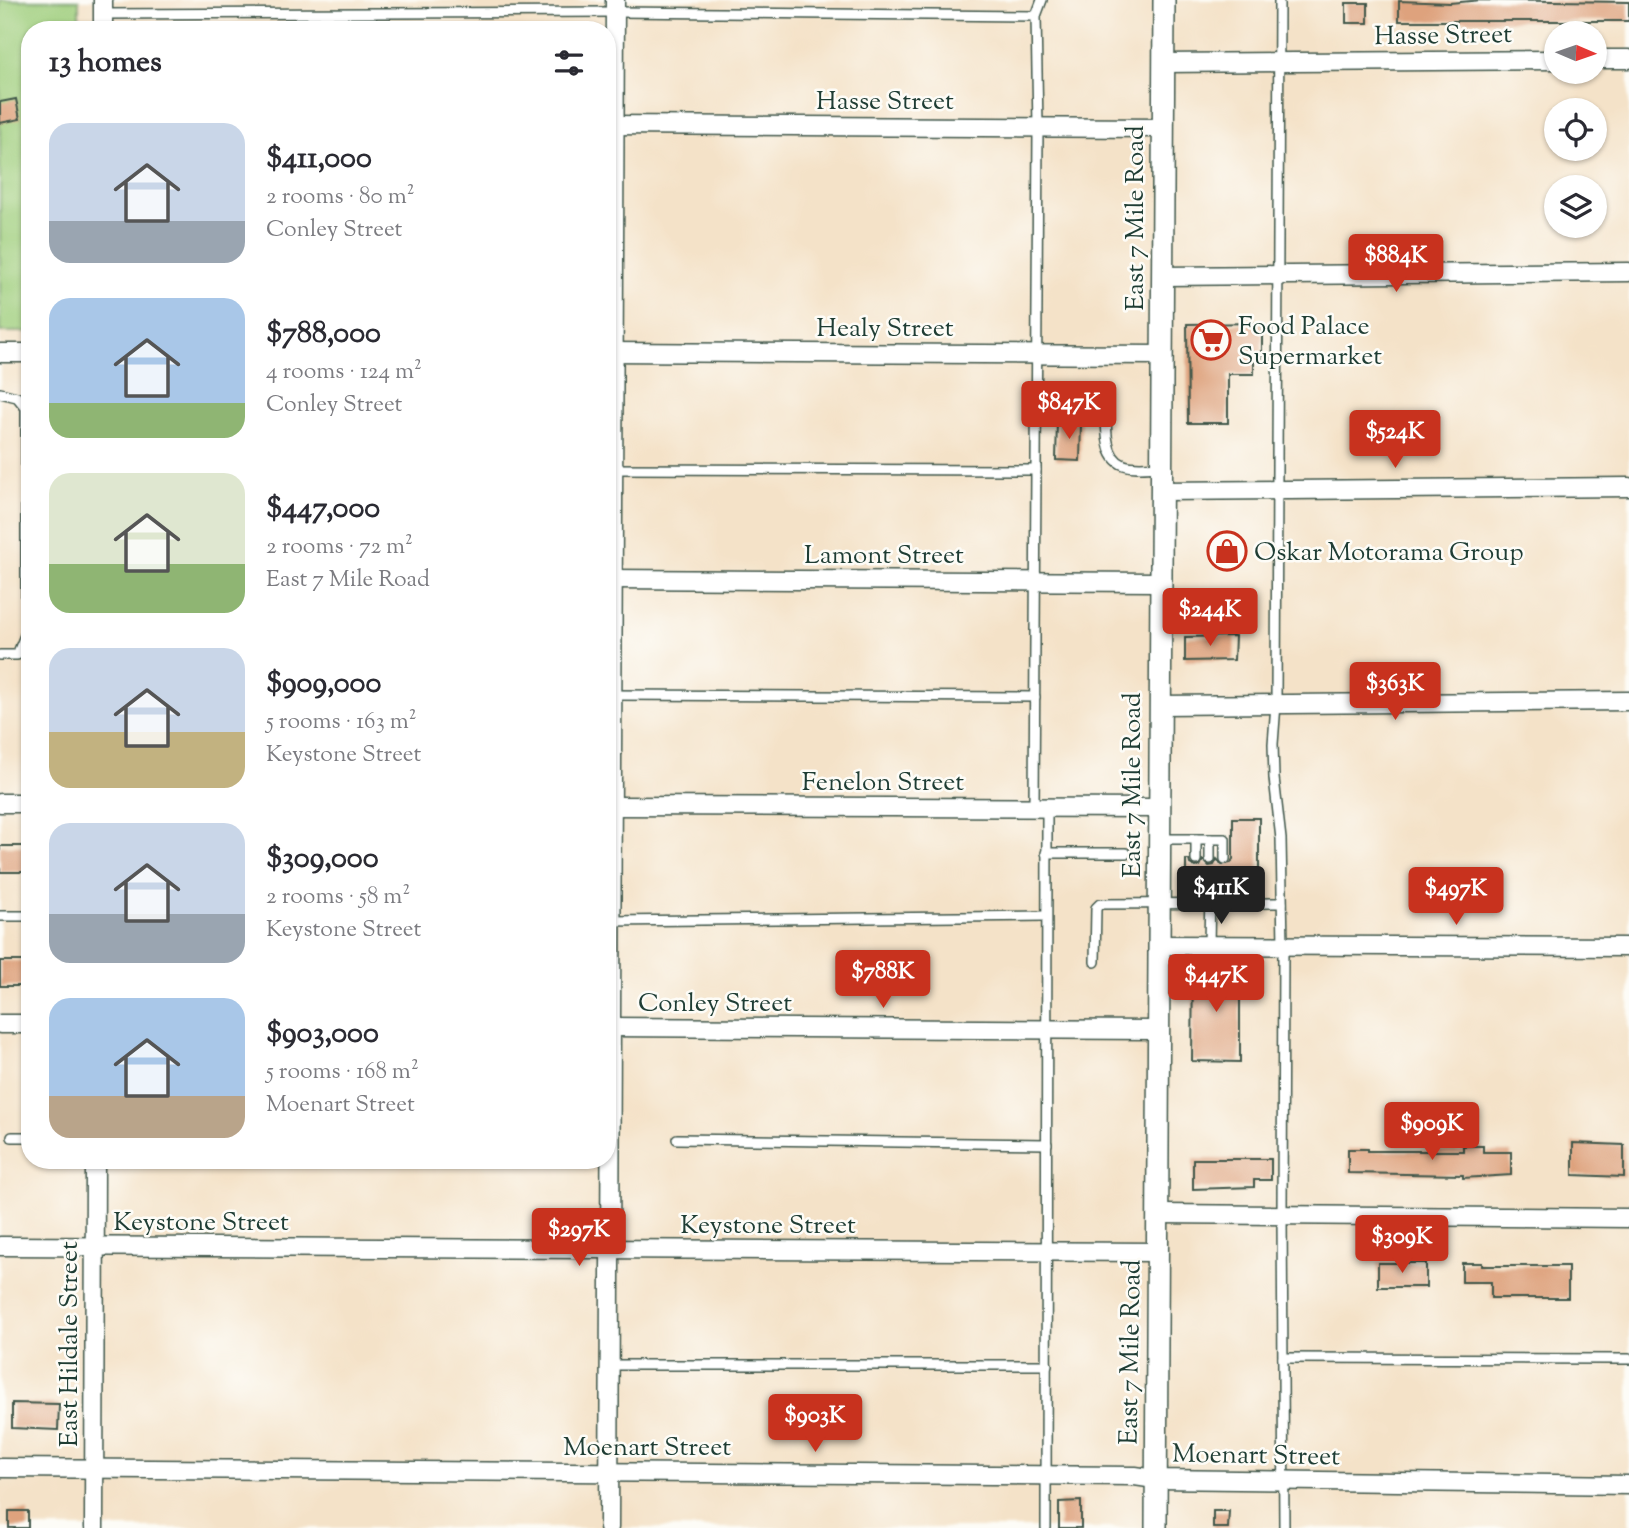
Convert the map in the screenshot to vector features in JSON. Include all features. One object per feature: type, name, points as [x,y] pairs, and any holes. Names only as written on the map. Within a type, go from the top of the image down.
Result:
[{"type":"street","name":"East 7 Mile Road","points":[[1156,1528],[1164,0]]},
{"type":"street","points":[[1607,59],[1629,59]]},
{"type":"street","name":"Hasse Street","points":[[1163,63],[1544,60]]},
{"type":"street","name":"Hasse Street","points":[[616,125],[1163,128]]},
{"type":"street","points":[[1162,276],[1629,272]]},
{"type":"street","name":"Healy Street","points":[[616,352],[1161,355]]},
{"type":"street","points":[[0,353],[21,353]]},
{"type":"street","points":[[1161,491],[1629,487]]},
{"type":"street","name":"Lamont Street","points":[[616,579],[1160,582]]},
{"type":"street","points":[[1160,705],[1629,701]]},
{"type":"street","points":[[0,803],[21,803]]},
{"type":"street","name":"Fenelon Street","points":[[616,806],[1159,808]]},
{"type":"street","points":[[1159,945],[1629,947]]},
{"type":"street","points":[[0,1024],[21,1024]]},
{"type":"street","name":"Conley Street","points":[[616,1027],[1158,1030]]},
{"type":"street","name":"East Hildale Street","points":[[94,1528],[95,1169]]},
{"type":"street","points":[[609,1169],[609,1528]]},
{"type":"street","points":[[1158,1214],[1629,1218]]},
{"type":"street","name":"Keystone Street","points":[[0,1246],[1158,1252]]},
{"type":"street","name":"Moenart Street","points":[[0,1468],[1135,1476],[1155,1479],[1629,1485]]},
{"type":"lane","points":[[1042,0],[1036,16],[1038,127],[1035,697],[1040,808],[1046,853],[1046,1528]]},
{"type":"lane","points":[[1279,0],[1274,778],[1281,839],[1283,945],[1284,1528]]},
{"type":"lane","points":[[103,14],[616,6],[1036,16]]},
{"type":"lane","points":[[0,393],[17,397],[21,402]]},
{"type":"lane","points":[[1054,407],[1099,409],[1105,415],[1108,443],[1113,458],[1122,465],[1161,466]]},
{"type":"lane","points":[[616,469],[1036,470]]},
{"type":"lane","points":[[0,655],[17,655],[21,645]]},
{"type":"lane","points":[[616,695],[1035,697]]},
{"type":"lane","points":[[1159,839],[1225,839],[1225,859]]},
{"type":"lane","points":[[1196,839],[1196,860]]},
{"type":"lane","points":[[1210,839],[1210,859]]},
{"type":"lane","points":[[1046,853],[1126,853]]},
{"type":"lane","points":[[1225,890],[1225,904]]},
{"type":"lane","points":[[1196,891],[1197,904]]},
{"type":"lane","points":[[1209,945],[1210,891]]},
{"type":"lane","points":[[1095,962],[1097,905],[1282,903]]},
{"type":"lane","points":[[0,916],[21,916]]},
{"type":"lane","points":[[616,921],[1046,916]]},
{"type":"lane","points":[[12,1137],[21,1138]]},
{"type":"lane","points":[[677,1139],[1046,1144]]},
{"type":"lane","points":[[1283,1358],[1629,1359]]},
{"type":"lane","points":[[610,1365],[1047,1365]]},
{"type":"green space","points":[[0,0],[79,0],[79,21],[21,21],[21,332],[0,332]]},
{"type":"building","points":[[1481,0],[1629,2],[1629,21],[1399,21],[1399,1],[1450,3]]},
{"type":"building","points":[[1346,3],[1368,3],[1368,23],[1346,23]]},
{"type":"building","points":[[16,99],[20,119],[0,123],[0,102]]},
{"type":"building","points":[[1262,323],[1262,358],[1254,358],[1254,374],[1228,374],[1228,423],[1188,423],[1187,324]]},
{"type":"building","points":[[1057,421],[1081,422],[1080,461],[1056,460]]},
{"type":"building","points":[[1235,636],[1234,660],[1185,661],[1185,637]]},
{"type":"building","points":[[1233,818],[1259,818],[1259,876],[1228,876],[1228,884],[1221,884],[1218,890],[1209,884],[1203,891],[1186,891],[1186,860],[1195,867],[1200,866],[1203,860],[1209,866],[1214,865],[1217,859],[1222,865],[1231,863]]},
{"type":"building","points":[[0,846],[21,846],[21,872],[0,872]]},
{"type":"building","points":[[0,961],[21,961],[21,986],[0,986]]},
{"type":"building","points":[[1193,965],[1240,966],[1240,1062],[1192,1061]]},
{"type":"building","points":[[1573,1143],[1624,1145],[1624,1177],[1573,1175]]},
{"type":"building","points":[[1463,1146],[1483,1146],[1483,1152],[1511,1152],[1511,1175],[1463,1178],[1463,1175],[1348,1173],[1348,1149],[1463,1151]]},
{"type":"building","points":[[1193,1159],[1271,1159],[1271,1180],[1254,1180],[1254,1187],[1193,1189]]},
{"type":"building","points":[[1378,1263],[1426,1263],[1426,1287],[1378,1287]]},
{"type":"building","points":[[1462,1263],[1482,1263],[1482,1266],[1568,1266],[1568,1298],[1491,1298],[1491,1282],[1462,1282]]},
{"type":"building","points":[[12,1403],[59,1404],[58,1430],[12,1428]]},
{"type":"building","points":[[1081,1501],[1081,1528],[1059,1528],[1059,1502]]},
{"type":"building","points":[[9,1511],[28,1511],[28,1528],[9,1528]]},
{"type":"building","points":[[1213,1511],[1229,1511],[1228,1528],[1213,1528]]},
{"type":"place","name":"Food Palace Supermarket","points":[[1211,340]]},
{"type":"place","name":"Oskar Motorama Group","points":[[1227,551]]}]
